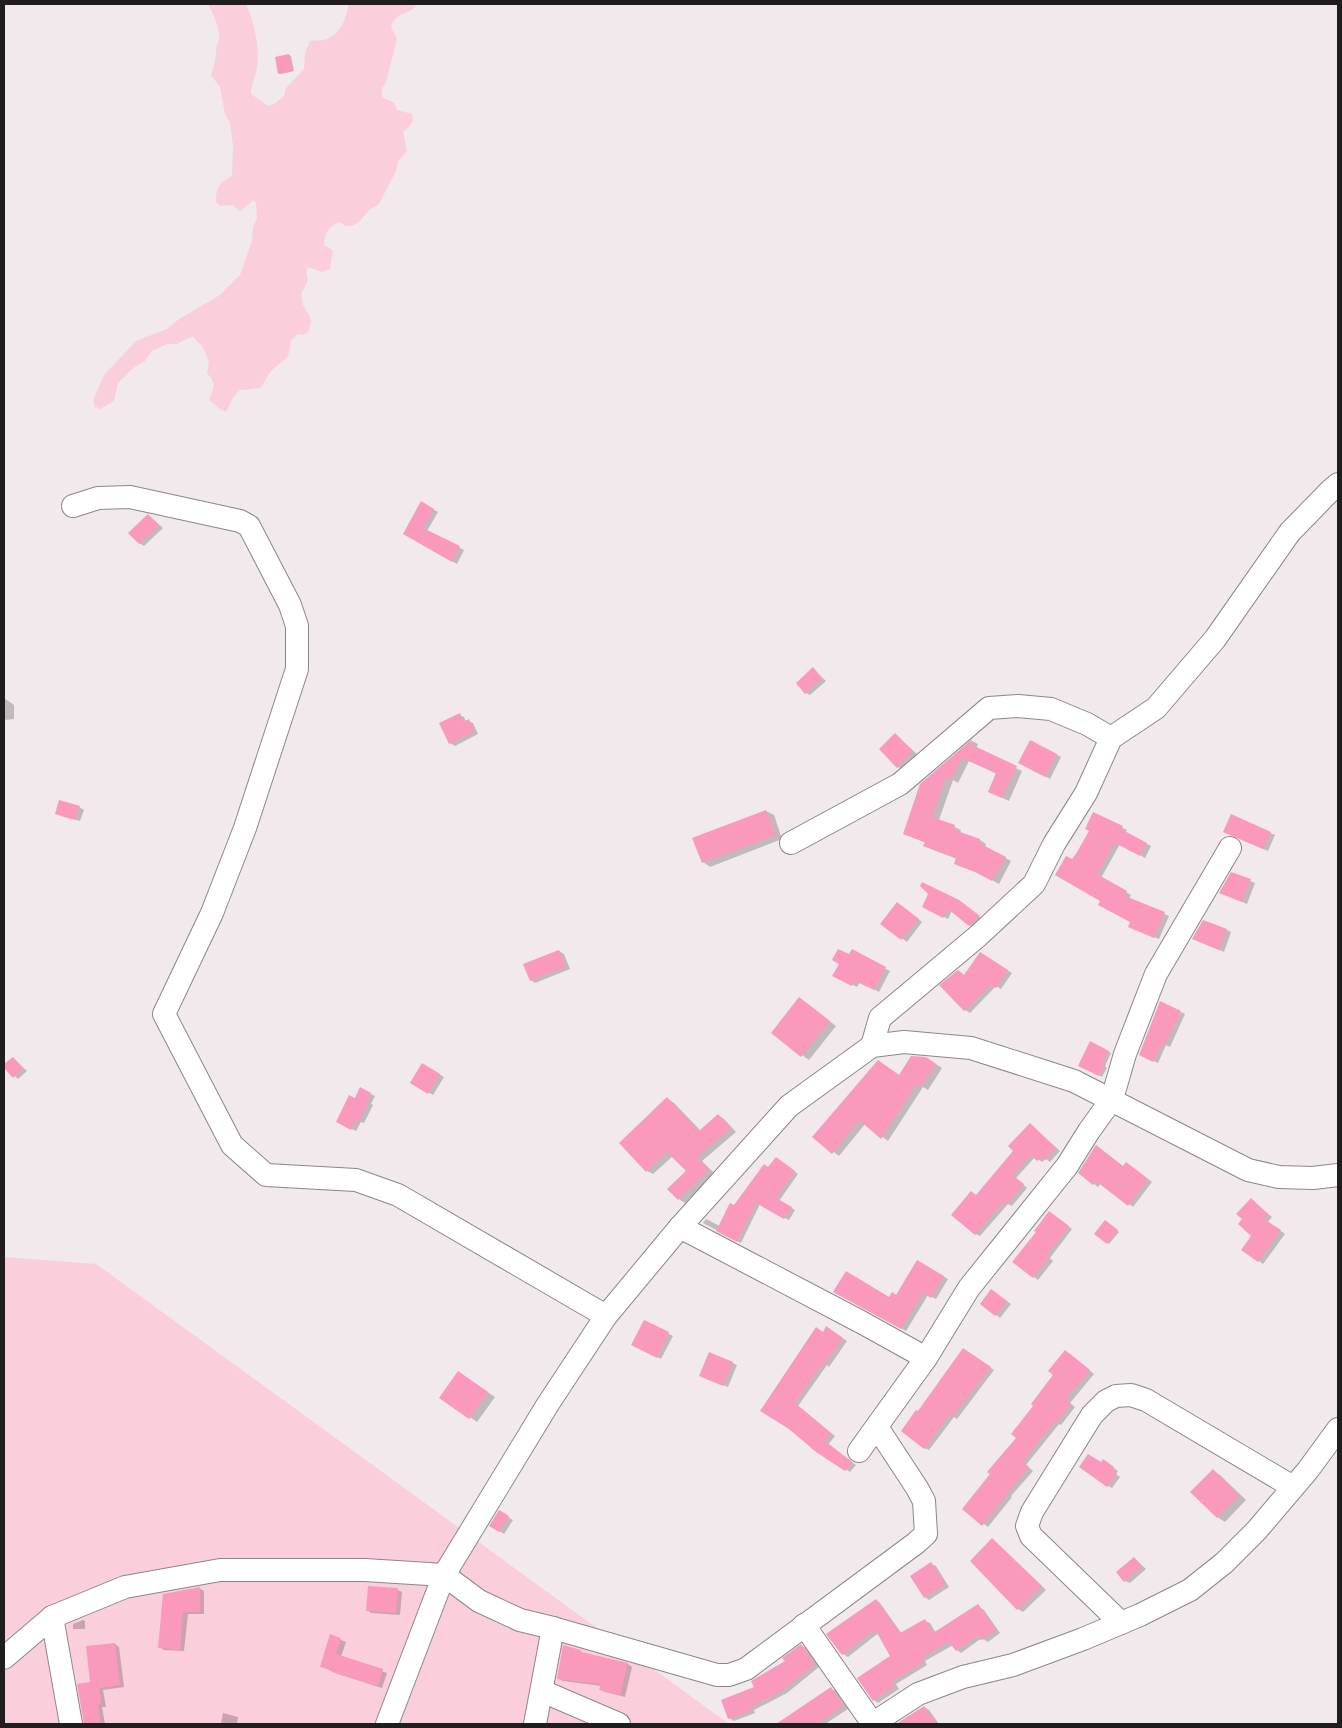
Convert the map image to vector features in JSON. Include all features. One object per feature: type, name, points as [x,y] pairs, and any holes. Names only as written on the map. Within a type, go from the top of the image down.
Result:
[{"type":"street","points":[[872,1046],[880,1018],[978,936],[1034,884],[1054,844],[1086,793],[1111,738],[1156,708],[1216,639],[1290,532],[1338,484]]},
{"type":"street","points":[[73,506],[98,498],[130,497],[240,521],[249,526],[290,605],[297,626],[297,669],[245,828],[212,913],[164,1014],[232,1145],[266,1174],[356,1180],[398,1195],[606,1316]]},
{"type":"street","points":[[791,843],[900,784],[989,708],[1018,706],[1051,709],[1087,724],[1111,738]]},
{"type":"street","points":[[859,1451],[926,1358],[969,1288],[1067,1166],[1112,1099],[1125,1054],[1156,974],[1230,848]]},
{"type":"street","points":[[387,1724],[444,1576],[548,1404],[606,1316],[680,1227],[789,1106],[872,1046],[904,1042],[971,1048],[1074,1081],[1248,1170],[1279,1177],[1313,1178],[1338,1175]]},
{"type":"street","points":[[680,1227],[926,1358]]},
{"type":"street","points":[[1121,1623],[1032,1536],[1027,1526],[1032,1512],[1092,1415],[1106,1401],[1116,1396],[1130,1395],[1146,1400],[1293,1487]]},
{"type":"street","points":[[4,1658],[52,1617],[126,1587],[220,1570],[365,1570],[444,1576],[479,1601],[520,1620],[717,1675],[729,1675],[746,1669],[926,1534],[924,1501],[877,1427]]},
{"type":"street","points":[[804,1625],[873,1724],[918,1694],[964,1677],[1013,1665],[1121,1623],[1190,1590],[1224,1563],[1257,1530],[1338,1430]]},
{"type":"street","points":[[52,1617],[71,1724]]},
{"type":"street","points":[[535,1724],[553,1628]]},
{"type":"street","points":[[542,1691],[619,1724]]},
{"type":"shaded area","points":[[208,4],[246,4],[254,26],[258,52],[251,94],[268,106],[284,96],[286,88],[304,69],[305,53],[310,41],[323,40],[336,33],[345,19],[348,4],[417,4],[394,20],[392,24],[391,27],[397,39],[386,82],[382,88],[382,97],[394,103],[397,110],[412,114],[413,120],[410,126],[403,132],[407,151],[398,162],[396,171],[379,204],[368,211],[360,221],[352,226],[346,226],[339,222],[332,225],[328,231],[324,245],[333,250],[330,269],[322,272],[308,267],[306,272],[307,281],[301,294],[303,305],[311,321],[309,331],[303,335],[298,334],[291,340],[287,358],[269,374],[260,388],[240,390],[234,396],[226,412],[221,410],[209,400],[214,386],[207,373],[209,362],[203,347],[193,337],[177,344],[167,344],[152,351],[145,361],[133,368],[118,383],[114,401],[100,409],[95,407],[93,400],[104,375],[136,341],[167,329],[179,319],[220,295],[240,275],[252,241],[253,228],[257,218],[254,200],[240,211],[233,205],[220,206],[216,202],[219,186],[232,176],[233,146],[230,123],[225,114],[220,87],[211,75],[219,35],[216,21]]},
{"type":"shaded area","points":[[4,1257],[96,1264],[729,1724],[4,1724]]},
{"type":"building","points":[[289,54],[293,71],[278,74],[275,57]]},
{"type":"building","points":[[421,501],[434,509],[423,528],[460,546],[452,562],[403,534]]},
{"type":"building","points":[[148,514],[159,525],[139,544],[128,533]]},
{"type":"building","points":[[813,667],[822,678],[805,694],[796,683]]},
{"type":"building","points":[[460,713],[463,722],[469,719],[474,732],[449,744],[439,723]]},
{"type":"building","points":[[895,733],[913,751],[897,768],[879,749]]},
{"type":"building","points":[[972,739],[970,744],[1017,766],[1002,798],[988,792],[996,773],[962,758],[951,780],[946,777],[932,817],[955,825],[954,830],[980,839],[979,843],[1006,857],[992,881],[954,864],[956,858],[923,846],[925,842],[903,834],[920,784]]},
{"type":"building","points":[[1030,740],[1057,754],[1045,777],[1018,763]]},
{"type":"building","points":[[59,800],[80,806],[75,820],[55,814]]},
{"type":"building","points":[[766,810],[776,835],[702,863],[692,838]]},
{"type":"building","points":[[1093,812],[1123,826],[1121,829],[1147,843],[1140,856],[1115,843],[1097,874],[1127,891],[1125,896],[1165,912],[1154,938],[1128,927],[1130,922],[1098,905],[1100,901],[1055,875],[1066,856],[1072,859],[1076,854],[1089,831],[1085,829]]},
{"type":"building","points":[[1231,814],[1271,832],[1263,849],[1223,832]]},
{"type":"building","points":[[1231,872],[1251,879],[1242,902],[1219,893]]},
{"type":"building","points":[[922,882],[959,900],[980,916],[969,926],[948,909],[943,918],[922,907],[928,894],[920,886]]},
{"type":"building","points":[[897,902],[919,919],[901,940],[880,924]]},
{"type":"building","points":[[1203,920],[1227,929],[1219,950],[1192,939]]},
{"type":"building","points":[[838,949],[849,954],[852,949],[886,967],[874,990],[855,981],[852,986],[832,976],[839,964],[832,960]]},
{"type":"building","points":[[559,950],[566,967],[530,981],[523,964]]},
{"type":"building","points":[[980,952],[1008,970],[996,988],[991,985],[964,1011],[939,985],[958,970],[964,975]]},
{"type":"building","points":[[799,997],[830,1021],[801,1057],[771,1033]]},
{"type":"building","points":[[1160,1001],[1181,1011],[1165,1045],[1162,1044],[1153,1062],[1139,1055]]},
{"type":"building","points":[[1090,1041],[1109,1051],[1102,1063],[1105,1065],[1099,1076],[1078,1066]]},
{"type":"building","points":[[911,1056],[926,1057],[936,1064],[921,1087],[916,1085],[881,1139],[859,1120],[832,1154],[812,1137],[878,1060],[899,1075]]},
{"type":"building","points":[[13,1057],[23,1068],[13,1078],[4,1068],[4,1064]]},
{"type":"building","points":[[422,1063],[440,1074],[428,1094],[410,1083]]},
{"type":"building","points":[[360,1087],[371,1093],[359,1122],[356,1120],[351,1130],[336,1122],[349,1095],[355,1098]]},
{"type":"building","points":[[667,1097],[699,1131],[718,1114],[731,1128],[697,1157],[709,1170],[678,1200],[667,1189],[686,1171],[667,1152],[646,1172],[619,1143]]},
{"type":"building","points":[[1030,1123],[1056,1148],[1045,1160],[1041,1157],[1037,1161],[1031,1155],[1012,1175],[1024,1184],[1006,1205],[1003,1202],[975,1235],[951,1215],[971,1191],[976,1195],[1013,1151],[1008,1146]]},
{"type":"building","points":[[1096,1145],[1123,1166],[1126,1162],[1148,1179],[1128,1206],[1096,1181],[1093,1185],[1078,1173]]},
{"type":"building","points":[[776,1157],[795,1171],[776,1198],[792,1207],[784,1219],[756,1203],[737,1242],[716,1231],[730,1203],[734,1205],[764,1164],[768,1167]]},
{"type":"building","points":[[1251,1198],[1268,1214],[1264,1219],[1281,1230],[1258,1262],[1241,1250],[1251,1236],[1238,1224],[1242,1219],[1236,1214]]},
{"type":"building","points":[[1049,1211],[1069,1226],[1047,1255],[1049,1257],[1033,1278],[1012,1262],[1036,1232],[1034,1231]]},
{"type":"building","points":[[1105,1220],[1118,1230],[1107,1244],[1094,1234]]},
{"type":"building","points":[[917,1260],[944,1276],[931,1298],[923,1293],[901,1329],[833,1292],[846,1271],[889,1297],[892,1292],[896,1295]]},
{"type":"building","points":[[991,1289],[1007,1301],[995,1316],[980,1304]]},
{"type":"building","points":[[644,1320],[669,1332],[657,1358],[631,1345]]},
{"type":"building","points":[[826,1326],[843,1338],[795,1403],[831,1433],[825,1441],[852,1462],[845,1471],[816,1452],[789,1429],[760,1411],[816,1327],[823,1332]]},
{"type":"building","points":[[963,1348],[991,1367],[952,1417],[949,1415],[924,1449],[901,1431],[916,1410],[918,1411]]},
{"type":"building","points":[[1065,1350],[1090,1370],[1066,1399],[1071,1404],[1056,1423],[1054,1422],[1023,1462],[1029,1467],[982,1526],[962,1509],[990,1474],[987,1472],[1016,1438],[1011,1434],[1033,1406],[1031,1404],[1053,1375],[1048,1371]]},
{"type":"building","points":[[709,1352],[733,1362],[723,1386],[699,1376]]},
{"type":"building","points":[[458,1371],[488,1392],[469,1419],[439,1398]]},
{"type":"building","points":[[1088,1454],[1101,1462],[1103,1459],[1114,1467],[1112,1470],[1117,1473],[1107,1487],[1079,1467]]},
{"type":"building","points":[[1213,1469],[1239,1496],[1217,1518],[1190,1492]]},
{"type":"building","points":[[499,1510],[509,1516],[499,1532],[489,1526]]},
{"type":"building","points":[[992,1538],[1042,1586],[1017,1610],[970,1561]]},
{"type":"building","points":[[1134,1557],[1142,1566],[1124,1582],[1116,1572]]},
{"type":"building","points":[[931,1562],[946,1584],[924,1598],[910,1576]]},
{"type":"building","points":[[368,1586],[398,1588],[396,1613],[366,1611]]},
{"type":"building","points":[[200,1587],[200,1612],[183,1612],[180,1650],[158,1648],[163,1594]]},
{"type":"building","points":[[876,1599],[900,1633],[925,1619],[933,1633],[978,1604],[996,1630],[982,1640],[979,1636],[974,1638],[956,1651],[949,1642],[921,1658],[924,1662],[892,1681],[895,1686],[873,1701],[857,1678],[890,1656],[876,1631],[842,1655],[826,1634]]},
{"type":"building","points":[[330,1634],[341,1638],[336,1654],[383,1669],[378,1686],[320,1667]]},
{"type":"building","points":[[115,1643],[120,1685],[99,1688],[101,1704],[98,1705],[101,1724],[84,1724],[77,1684],[90,1682],[86,1646]]},
{"type":"building","points":[[801,1644],[815,1664],[782,1691],[750,1708],[751,1711],[728,1719],[721,1700],[754,1687],[751,1681],[785,1661],[782,1658]]},
{"type":"building","points":[[563,1645],[581,1650],[581,1652],[628,1663],[620,1695],[599,1690],[601,1684],[557,1679]]},
{"type":"building","points":[[831,1687],[844,1706],[817,1724],[776,1724]]},
{"type":"building","points":[[924,1706],[937,1724],[896,1724]]}]
